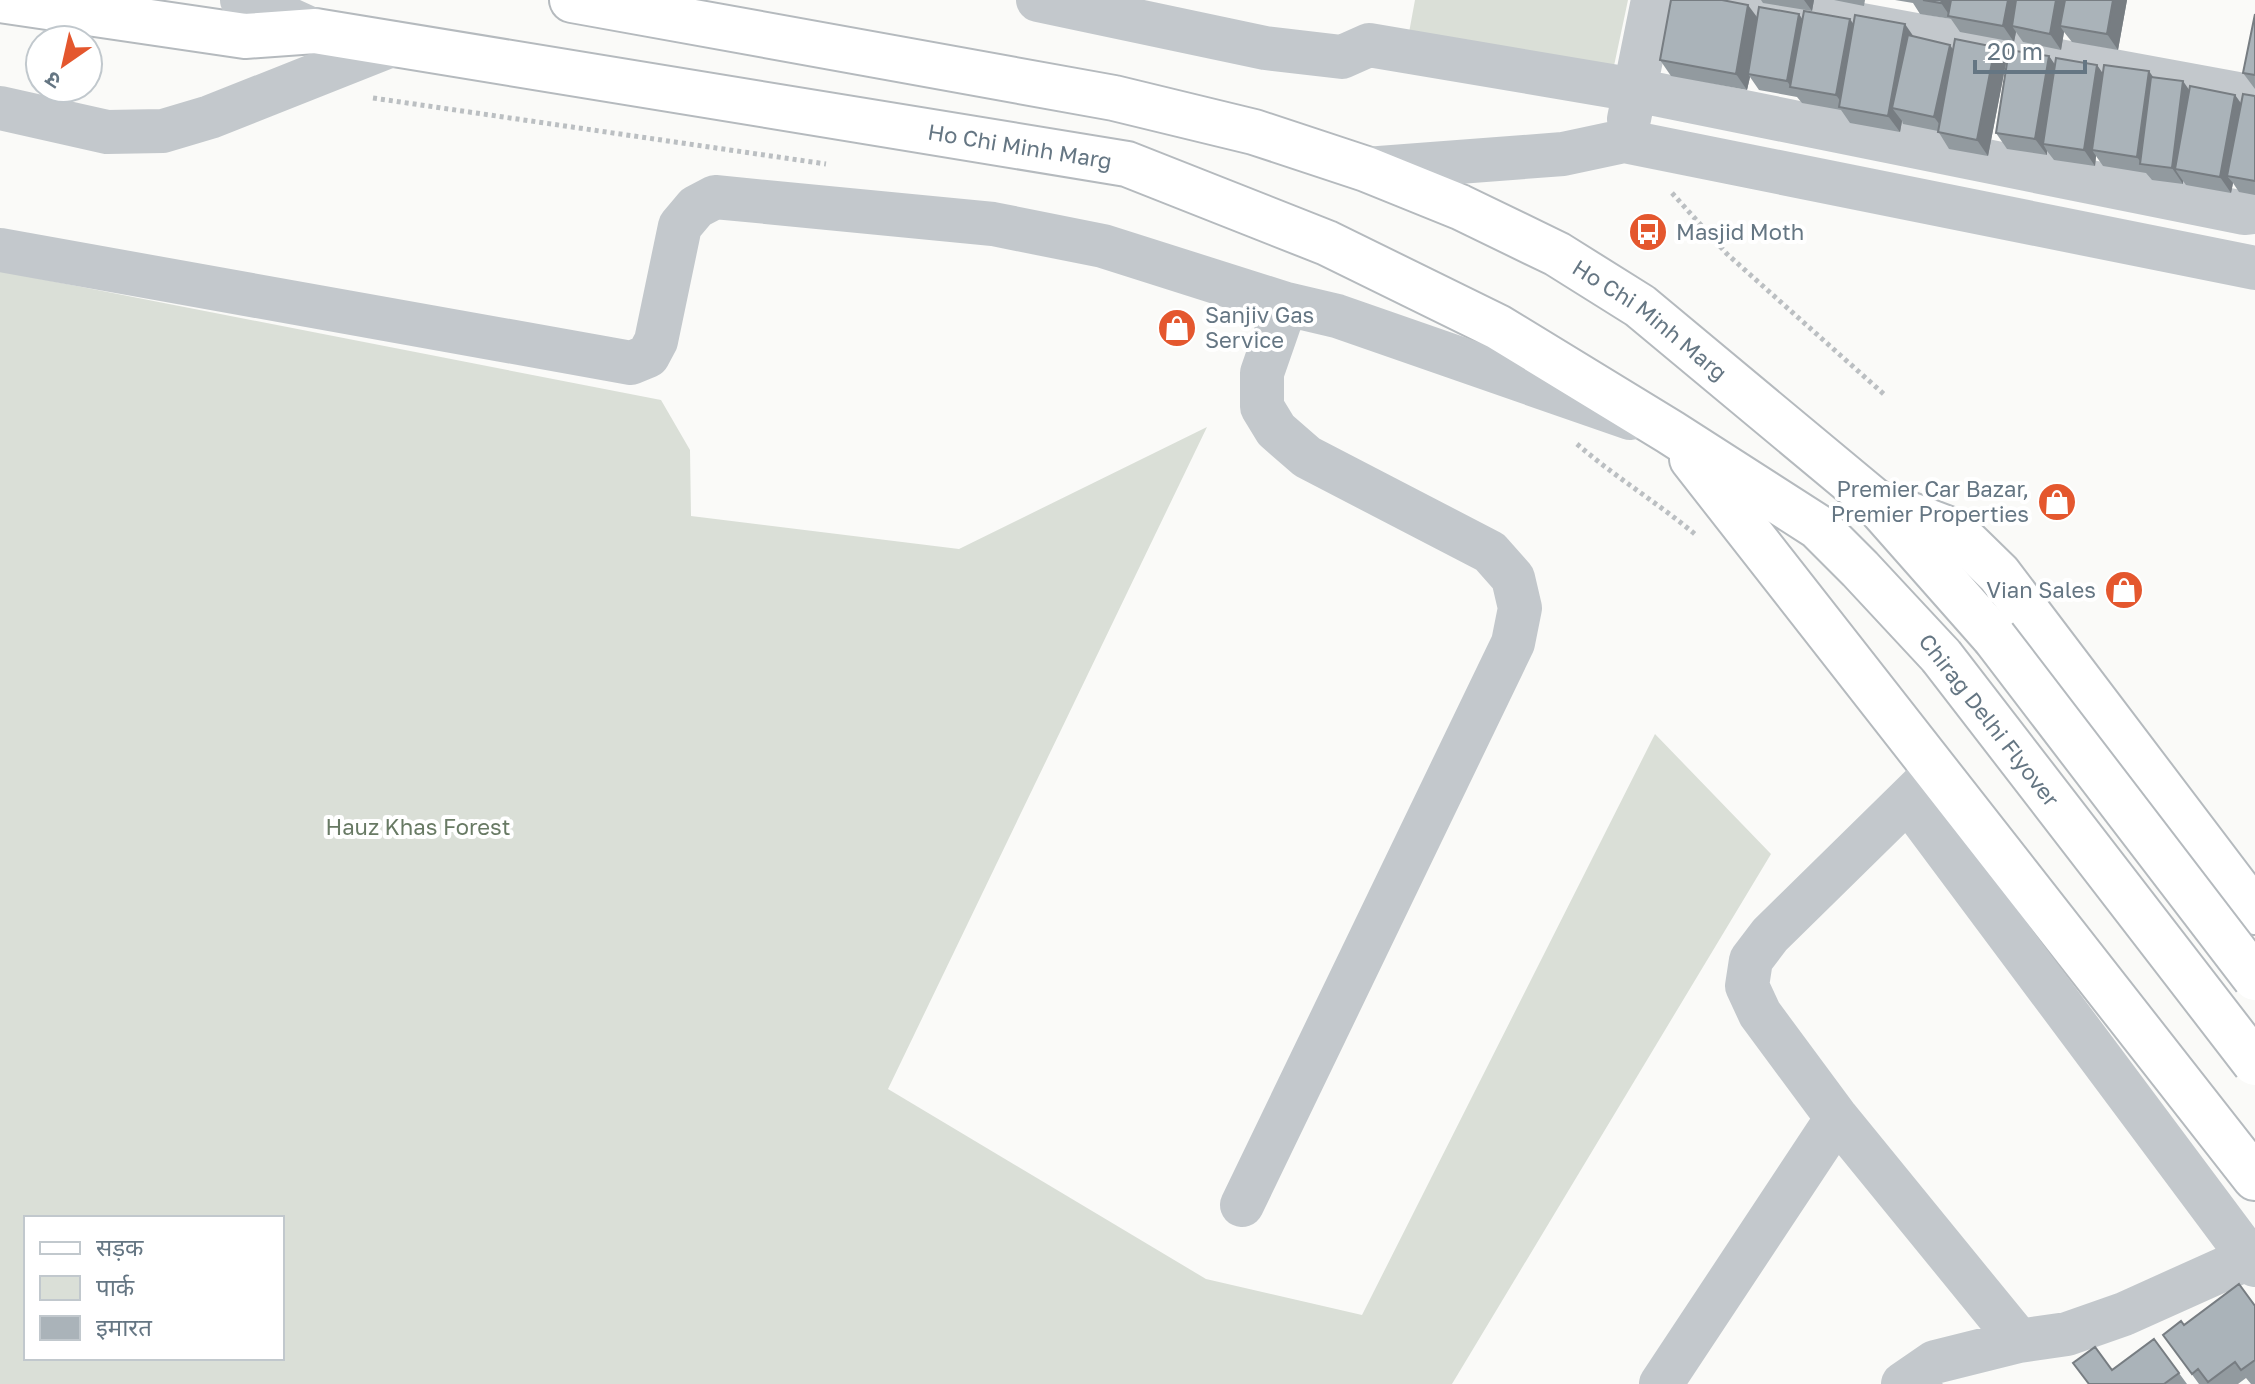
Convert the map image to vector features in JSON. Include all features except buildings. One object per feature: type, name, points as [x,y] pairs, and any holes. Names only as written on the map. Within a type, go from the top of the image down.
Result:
[{"type":"main road","name":"Ho Chi Minh Marg","points":[[0,0],[245,36],[315,31],[1127,164],[1327,243],[1498,327],[1670,432]]},
{"type":"main road","name":"Ho Chi Minh Marg","points":[[572,0],[611,4],[1114,98],[1254,132],[1366,169],[1460,207],[1557,254],[1640,306],[1873,500]]},
{"type":"main road","name":"Chirag Delhi Flyover","points":[[1670,432],[1818,527],[1941,656],[2255,1063]]},
{"type":"main road","points":[[1670,432],[1922,786],[2255,1178]]},
{"type":"main road","points":[[1873,500],[1994,637],[2255,978]]},
{"type":"main road","points":[[1873,500],[1956,532],[1999,574],[2255,912]]},
{"type":"street","name":"Ho Chi Minh Marg","points":[[242,0],[315,31]]},
{"type":"street","points":[[1038,0],[1265,48],[1342,57],[1369,45],[1635,90],[2228,210],[2255,212]]},
{"type":"street","points":[[1624,141],[1653,0]]},
{"type":"street","points":[[1725,0],[2255,97]]},
{"type":"street","points":[[0,108],[107,132],[163,131],[210,117],[394,44]]},
{"type":"street","points":[[1366,169],[1563,154],[1624,141],[2255,268]]},
{"type":"street","points":[[0,250],[631,363],[648,356],[656,341],[680,226],[696,207],[715,197],[993,224],[1103,246],[1286,304],[1337,316],[1670,432]]},
{"type":"street","points":[[1242,1205],[1513,643],[1520,608],[1513,578],[1490,552],[1307,457],[1276,430],[1262,407],[1262,373],[1286,304]]},
{"type":"street","points":[[1903,1384],[1935,1362],[2019,1341],[2067,1334],[2124,1314],[2253,1259],[1922,786],[1770,935],[1751,960],[1747,986],[1760,1014],[1837,1118],[2019,1341]]},
{"type":"street","points":[[1661,1384],[1837,1118]]},
{"type":"path","points":[[1665,186],[1727,254],[1886,396]]},
{"type":"path","points":[[1611,473],[1670,513]]},
{"type":"green space","points":[[1415,0],[1628,0],[1611,80],[1408,38]]},
{"type":"green space","name":"Hauz Khas Forest","points":[[0,271],[661,400],[690,450],[691,516],[959,549],[1207,427],[888,1089],[1206,1279],[1362,1315],[1655,734],[1771,854],[1452,1384],[0,1384]]},
{"type":"place","name":"Masjid Moth","points":[[1648,232]]},
{"type":"place","name":"Sanjiv Gas Service","points":[[1177,328]]},
{"type":"place","name":"Premier Car Bazar, Premier Properties","points":[[2057,502]]},
{"type":"place","name":"Vian Sales","points":[[2124,590]]}]
